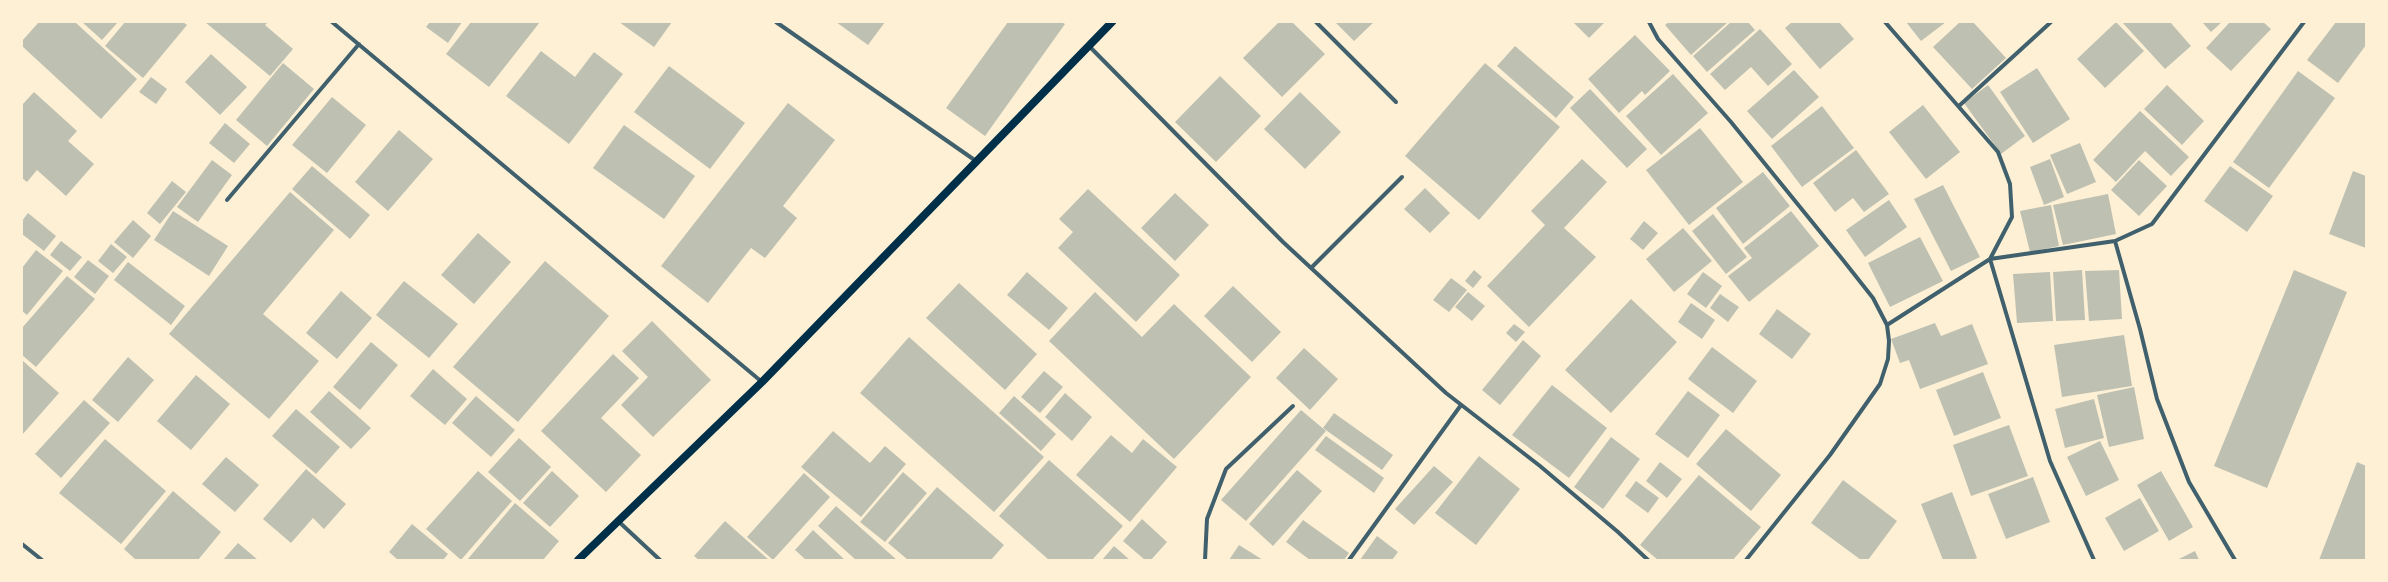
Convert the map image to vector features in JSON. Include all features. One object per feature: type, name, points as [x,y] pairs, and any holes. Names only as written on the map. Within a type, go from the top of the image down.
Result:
[{"type":"main road","points":[[578,560],[617,520],[762,382],[1112,22]]},
{"type":"street","points":[[332,22],[762,382]]},
{"type":"street","points":[[776,22],[976,161]]},
{"type":"street","points":[[1316,22],[1396,102]]},
{"type":"street","points":[[1649,22],[1658,39],[1731,122],[1844,260],[1873,298],[1887,325],[1889,341],[1888,359],[1880,384],[1830,455],[1746,560]]},
{"type":"street","points":[[1885,22],[1960,105],[1998,152],[2010,184],[2012,217],[1990,259],[2050,461],[2094,560]]},
{"type":"street","points":[[1960,105],[2051,22]]},
{"type":"street","points":[[1887,325],[1990,259],[2115,241],[2152,224],[2304,22]]},
{"type":"street","points":[[227,200],[359,44]]},
{"type":"street","points":[[1088,45],[1193,153],[1311,268],[1461,404],[1606,522],[1648,560]]},
{"type":"street","points":[[1311,268],[1402,177]]},
{"type":"street","points":[[2115,241],[2140,328],[2157,399],[2189,482],[2235,560]]},
{"type":"street","points":[[1349,560],[1461,404]]},
{"type":"street","points":[[1205,560],[1208,519],[1226,469],[1293,406]]},
{"type":"street","points":[[617,520],[660,560]]},
{"type":"street","points":[[22,544],[42,560]]},
{"type":"building","points":[[39,22],[75,22],[137,79],[101,119],[22,46],[22,41]]},
{"type":"building","points":[[82,22],[118,22],[102,40]]},
{"type":"building","points":[[125,22],[183,22],[187,25],[143,78],[105,46]]},
{"type":"building","points":[[205,22],[268,22],[265,25],[293,49],[270,76]]},
{"type":"building","points":[[430,22],[462,22],[448,43],[426,27]]},
{"type":"building","points":[[471,22],[540,22],[489,87],[446,54]]},
{"type":"building","points":[[619,22],[672,22],[654,47]]},
{"type":"building","points":[[836,22],[885,22],[868,45]]},
{"type":"building","points":[[1008,22],[1061,22],[1065,24],[985,136],[946,108]]},
{"type":"building","points":[[1279,22],[1292,22],[1325,54],[1282,97],[1243,58]]},
{"type":"building","points":[[1335,22],[1374,22],[1354,41]]},
{"type":"building","points":[[1573,22],[1605,22],[1589,38]]},
{"type":"building","points":[[1669,22],[1728,22],[1691,55],[1665,25]]},
{"type":"building","points":[[1731,22],[1748,22],[1755,30],[1707,72],[1693,56]]},
{"type":"building","points":[[1792,22],[1839,22],[1854,39],[1820,69],[1785,28]]},
{"type":"building","points":[[1906,22],[1946,22],[1921,41]]},
{"type":"building","points":[[1960,22],[1973,22],[2006,58],[1972,89],[1933,47]]},
{"type":"building","points":[[2116,22],[2144,51],[2105,88],[2077,59]]},
{"type":"building","points":[[2122,22],[2170,22],[2191,46],[2165,69]]},
{"type":"building","points":[[2202,22],[2222,22],[2211,32]]},
{"type":"building","points":[[2230,22],[2263,22],[2271,29],[2231,71],[2206,48]]},
{"type":"building","points":[[2336,22],[2366,22],[2366,45],[2338,83],[2307,60]]},
{"type":"building","points":[[1760,29],[1792,64],[1768,86],[1751,67],[1725,90],[1710,74]]},
{"type":"building","points":[[1635,35],[1670,71],[1645,95],[1642,91],[1619,113],[1588,79]]},
{"type":"building","points":[[1515,46],[1574,97],[1556,118],[1497,66]]},
{"type":"building","points":[[541,51],[575,77],[594,52],[623,74],[569,144],[506,96]]},
{"type":"building","points":[[211,54],[247,87],[220,115],[185,82]]},
{"type":"building","points":[[283,63],[314,89],[267,146],[236,120]]},
{"type":"building","points":[[1485,63],[1560,127],[1479,220],[1405,156]]},
{"type":"building","points":[[669,66],[745,123],[710,169],[634,112]]},
{"type":"building","points":[[2037,68],[2070,119],[2033,143],[2000,92]]},
{"type":"building","points":[[1794,70],[1819,97],[1772,139],[1747,111]]},
{"type":"building","points":[[2298,71],[2335,98],[2269,188],[2233,162]]},
{"type":"building","points":[[1673,74],[1708,113],[1661,155],[1626,116]]},
{"type":"building","points":[[1220,76],[1261,116],[1216,162],[1175,122]]},
{"type":"building","points":[[151,77],[167,89],[156,104],[139,92]]},
{"type":"building","points":[[1988,85],[2025,136],[2001,154],[1964,103]]},
{"type":"building","points":[[2167,85],[2204,121],[2182,145],[2144,109]]},
{"type":"building","points":[[1590,89],[1647,149],[1627,168],[1570,108]]},
{"type":"building","points":[[34,92],[77,131],[68,141],[94,164],[66,196],[37,170],[27,182],[22,178],[22,105]]},
{"type":"building","points":[[1300,92],[1341,132],[1305,169],[1264,129]]},
{"type":"building","points":[[332,97],[366,125],[327,173],[292,145]]},
{"type":"building","points":[[788,103],[835,140],[783,206],[797,218],[765,258],[751,248],[708,303],[661,266]]},
{"type":"building","points":[[1923,105],[1960,152],[1926,179],[1889,132]]},
{"type":"building","points":[[1822,106],[1854,148],[1802,187],[1771,146]]},
{"type":"building","points":[[2140,111],[2189,157],[2171,176],[2145,151],[2116,182],[2093,160]]},
{"type":"building","points":[[225,123],[250,144],[234,163],[209,143]]},
{"type":"building","points":[[624,125],[695,176],[664,219],[593,168]]},
{"type":"building","points":[[1700,128],[1743,182],[1689,225],[1646,170]]},
{"type":"building","points":[[399,130],[433,159],[388,211],[355,182]]},
{"type":"building","points":[[2080,143],[2096,182],[2067,194],[2050,155]]},
{"type":"building","points":[[1856,150],[1889,194],[1864,212],[1853,198],[1835,212],[1813,183]]},
{"type":"building","points":[[1582,159],[1607,182],[1564,228],[1596,257],[1529,327],[1487,286],[1545,225],[1531,211]]},
{"type":"building","points":[[2050,159],[2064,197],[2044,205],[2030,167]]},
{"type":"building","points":[[212,160],[232,175],[198,222],[177,207]]},
{"type":"building","points":[[2139,160],[2167,186],[2139,216],[2111,190]]},
{"type":"building","points":[[312,166],[370,215],[350,239],[292,189]]},
{"type":"building","points":[[2230,166],[2273,196],[2247,232],[2204,201]]},
{"type":"building","points":[[2353,171],[2366,176],[2366,248],[2329,234]]},
{"type":"building","points":[[1763,172],[1790,206],[1743,244],[1716,208]]},
{"type":"building","points":[[172,181],[186,192],[160,224],[147,213]]},
{"type":"building","points":[[1943,185],[1980,257],[1951,271],[1914,199]]},
{"type":"building","points":[[1425,188],[1450,213],[1430,233],[1404,209]]},
{"type":"building","points":[[1088,189],[1180,275],[1136,322],[1058,248],[1073,232],[1059,219]]},
{"type":"building","points":[[290,192],[334,230],[263,314],[319,361],[269,419],[169,334]]},
{"type":"building","points":[[1175,193],[1209,225],[1175,261],[1141,228]]},
{"type":"building","points":[[2108,194],[2116,234],[2063,245],[2053,205]]},
{"type":"building","points":[[1889,200],[1907,227],[1865,257],[1846,230]]},
{"type":"building","points":[[2051,205],[2059,246],[2030,252],[2020,211]]},
{"type":"building","points":[[173,211],[228,246],[209,276],[154,240]]},
{"type":"building","points":[[1791,211],[1819,246],[1749,302],[1728,276],[1752,258],[1744,248]]},
{"type":"building","points":[[28,213],[56,236],[44,251],[22,234],[22,221]]},
{"type":"building","points":[[1713,214],[1747,257],[1726,274],[1692,231]]},
{"type":"building","points":[[133,220],[151,236],[133,258],[114,242]]},
{"type":"building","points":[[1644,221],[1658,233],[1643,250],[1630,239]]},
{"type":"building","points":[[1683,228],[1712,261],[1674,292],[1646,259]]},
{"type":"building","points":[[478,233],[511,262],[474,304],[441,275]]},
{"type":"building","points":[[1920,237],[1943,281],[1890,307],[1868,263]]},
{"type":"building","points":[[61,241],[82,257],[70,271],[50,255]]},
{"type":"building","points":[[111,244],[127,257],[113,273],[98,261]]},
{"type":"building","points":[[36,250],[63,271],[27,315],[22,311],[22,268]]},
{"type":"building","points":[[88,260],[109,276],[95,294],[74,277]]},
{"type":"building","points":[[545,261],[609,316],[518,422],[453,367]]},
{"type":"building","points":[[128,262],[185,306],[171,325],[114,280]]},
{"type":"building","points":[[1474,270],[1482,277],[1473,288],[1465,281]]},
{"type":"building","points":[[2082,270],[2085,320],[2056,321],[2053,272]]},
{"type":"building","points":[[2119,270],[2122,319],[2089,321],[2085,271]]},
{"type":"building","points":[[2294,270],[2347,292],[2267,488],[2214,466]]},
{"type":"building","points":[[1027,272],[1068,308],[1049,330],[1007,295]]},
{"type":"building","points":[[1703,272],[1722,286],[1706,308],[1687,294]]},
{"type":"building","points":[[2050,272],[2053,321],[2017,323],[2013,274]]},
{"type":"building","points":[[67,276],[95,299],[36,367],[22,355],[22,328]]},
{"type":"building","points":[[1451,278],[1467,290],[1449,312],[1433,300]]},
{"type":"building","points":[[404,281],[458,324],[429,358],[376,315]]},
{"type":"building","points":[[959,283],[1037,354],[1005,390],[926,318]]},
{"type":"building","points":[[1233,286],[1281,332],[1252,362],[1204,316]]},
{"type":"building","points":[[341,291],[372,318],[337,359],[306,333]]},
{"type":"building","points":[[1095,292],[1142,337],[1174,304],[1251,377],[1174,459],[1049,341]]},
{"type":"building","points":[[1468,292],[1485,306],[1472,321],[1455,307]]},
{"type":"building","points":[[1720,294],[1739,307],[1728,322],[1710,308]]},
{"type":"building","points":[[1631,299],[1677,342],[1611,413],[1565,370]]},
{"type":"building","points":[[1691,303],[1715,320],[1702,339],[1678,322]]},
{"type":"building","points":[[1777,309],[1811,334],[1792,359],[1759,334]]},
{"type":"building","points":[[652,321],[711,380],[653,437],[621,405],[648,377],[622,351]]},
{"type":"building","points":[[1935,323],[1941,336],[1972,324],[1988,364],[1920,389],[1909,360],[1900,363],[1891,339]]},
{"type":"building","points":[[1514,324],[1525,332],[1516,342],[1506,333]]},
{"type":"building","points":[[2124,335],[2132,386],[2062,397],[2054,345]]},
{"type":"building","points":[[909,337],[1044,457],[994,512],[860,393]]},
{"type":"building","points":[[1523,340],[1541,356],[1500,405],[1482,390]]},
{"type":"building","points":[[371,342],[398,365],[360,410],[333,387]]},
{"type":"building","points":[[1712,347],[1757,381],[1733,413],[1688,379]]},
{"type":"building","points":[[1304,348],[1338,379],[1310,410],[1276,378]]},
{"type":"building","points":[[613,354],[639,378],[601,418],[641,455],[606,492],[541,431]]},
{"type":"building","points":[[128,357],[154,380],[118,422],[92,400]]},
{"type":"building","points":[[22,360],[59,393],[22,435]]},
{"type":"building","points":[[433,369],[467,399],[445,425],[410,396]]},
{"type":"building","points":[[1044,371],[1063,387],[1040,413],[1021,397]]},
{"type":"building","points":[[1983,372],[2001,418],[1954,436],[1936,390]]},
{"type":"building","points":[[196,375],[230,404],[191,450],[157,421]]},
{"type":"building","points":[[1552,385],[1607,428],[1569,478],[1512,435]]},
{"type":"building","points":[[2134,387],[2144,439],[2109,447],[2097,395]]},
{"type":"building","points":[[329,391],[371,428],[351,449],[310,412]]},
{"type":"building","points":[[1688,391],[1720,415],[1688,458],[1655,434]]},
{"type":"building","points":[[1065,393],[1092,417],[1072,441],[1045,417]]},
{"type":"building","points":[[476,396],[515,430],[491,457],[452,423]]},
{"type":"building","points":[[1014,396],[1056,434],[1041,451],[999,413]]},
{"type":"building","points":[[2094,399],[2104,438],[2065,448],[2055,409]]},
{"type":"building","points":[[84,400],[110,423],[61,478],[35,454]]},
{"type":"building","points":[[296,409],[340,447],[316,474],[272,436]]},
{"type":"building","points":[[1301,410],[1326,431],[1246,521],[1221,500]]},
{"type":"building","points":[[1334,413],[1393,455],[1382,470],[1323,428]]},
{"type":"building","points":[[2009,425],[2028,476],[1971,496],[1953,445]]},
{"type":"building","points":[[1726,429],[1781,475],[1751,511],[1696,464]]},
{"type":"building","points":[[833,431],[870,463],[885,446],[906,464],[861,517],[801,467]]},
{"type":"building","points":[[1111,435],[1132,453],[1143,439],[1177,467],[1130,522],[1076,475]]},
{"type":"building","points":[[1326,436],[1384,478],[1374,493],[1315,450]]},
{"type":"building","points":[[1611,437],[1640,459],[1603,509],[1574,487]]},
{"type":"building","points":[[519,438],[551,467],[520,501],[488,472]]},
{"type":"building","points":[[105,439],[166,491],[121,544],[59,493]]},
{"type":"building","points":[[2100,441],[2119,480],[2086,496],[2067,457]]},
{"type":"building","points":[[1479,456],[1520,489],[1476,545],[1435,513]]},
{"type":"building","points":[[226,457],[259,485],[235,512],[202,484]]},
{"type":"building","points":[[1049,460],[1123,526],[1092,560],[1049,560],[999,516]]},
{"type":"building","points":[[1660,462],[1682,479],[1667,498],[1646,481]]},
{"type":"building","points":[[2357,462],[2366,466],[2366,560],[2319,560]]},
{"type":"building","points":[[1434,466],[1453,482],[1414,525],[1395,509]]},
{"type":"building","points":[[306,469],[346,504],[324,529],[313,518],[291,543],[263,519]]},
{"type":"building","points":[[1297,470],[1322,491],[1273,546],[1249,524]]},
{"type":"building","points":[[478,471],[512,501],[461,560],[426,529]]},
{"type":"building","points":[[552,471],[579,496],[550,527],[523,503]]},
{"type":"building","points":[[2161,471],[2193,527],[2169,541],[2137,485]]},
{"type":"building","points":[[903,472],[927,493],[885,542],[860,522]]},
{"type":"building","points":[[804,473],[830,497],[773,560],[747,537]]},
{"type":"building","points":[[1699,475],[1761,527],[1733,560],[1658,560],[1640,545]]},
{"type":"building","points":[[2033,477],[2050,522],[2006,539],[1988,494]]},
{"type":"building","points":[[1843,480],[1897,521],[1868,560],[1861,560],[1811,523]]},
{"type":"building","points":[[1636,481],[1659,498],[1648,513],[1625,496]]},
{"type":"building","points":[[937,487],[1004,545],[991,560],[908,560],[888,543]]},
{"type":"building","points":[[173,491],[221,532],[198,560],[136,560],[124,549]]},
{"type":"building","points":[[1952,492],[1977,558],[1972,560],[1943,560],[1921,504]]},
{"type":"building","points":[[2140,498],[2159,531],[2124,551],[2105,518]]},
{"type":"building","points":[[515,503],[559,541],[543,560],[467,560]]},
{"type":"building","points":[[836,506],[897,560],[856,560],[818,526]]},
{"type":"building","points":[[1142,519],[1167,542],[1151,560],[1145,560],[1123,541]]},
{"type":"building","points":[[1303,520],[1349,553],[1344,560],[1310,560],[1286,542]]},
{"type":"building","points":[[725,521],[769,560],[699,560],[694,556]]},
{"type":"building","points":[[412,524],[448,554],[443,560],[398,560],[389,552]]},
{"type":"building","points":[[813,530],[845,560],[806,560],[795,550]]},
{"type":"building","points":[[1377,536],[1398,552],[1392,560],[1360,560]]},
{"type":"building","points":[[238,543],[258,560],[223,560]]},
{"type":"building","points":[[1239,545],[1263,560],[1229,560]]},
{"type":"building","points":[[1114,546],[1130,560],[1102,560]]},
{"type":"building","points":[[2195,551],[2199,560],[2177,560]]}]
